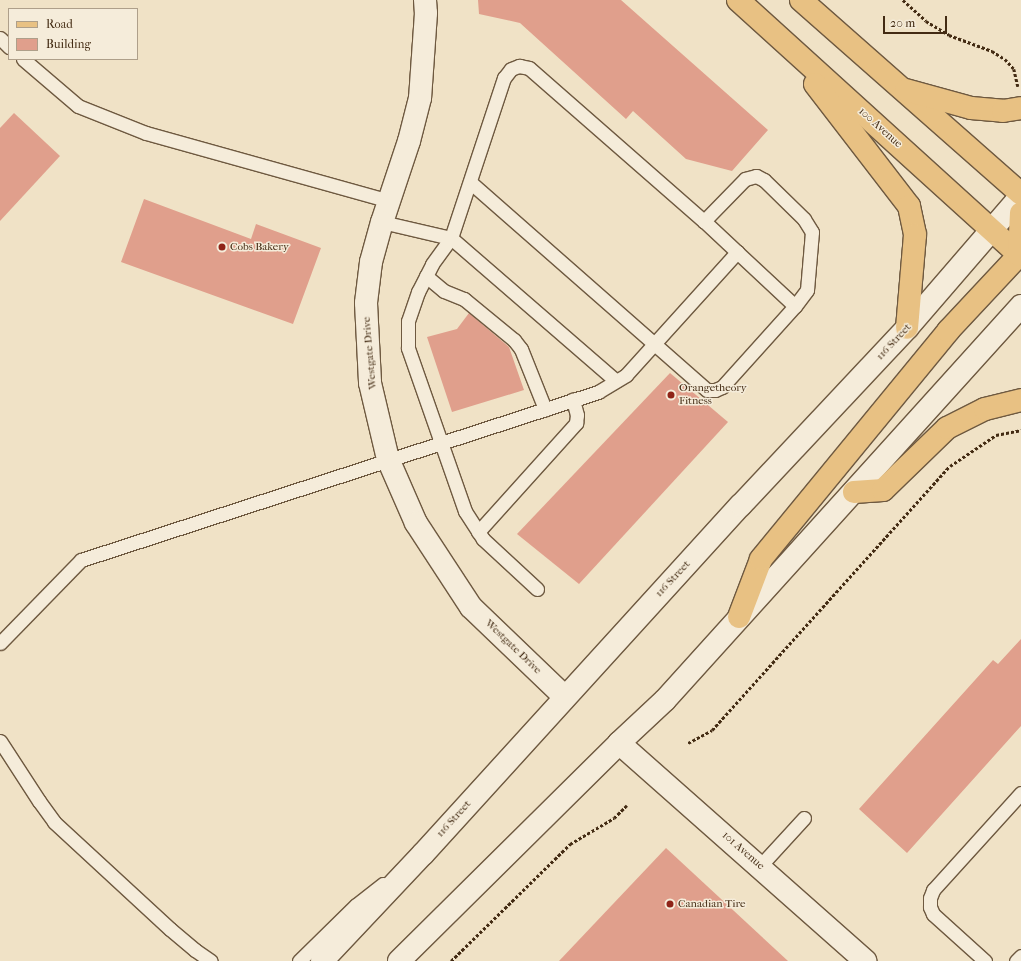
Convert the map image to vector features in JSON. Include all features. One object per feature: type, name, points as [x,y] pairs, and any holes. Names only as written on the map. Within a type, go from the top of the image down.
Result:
[{"type":"main road","name":"Westgate Drive","points":[[425,0],[426,13],[420,98],[409,141],[382,222],[371,262],[366,303],[370,383],[388,459],[416,523],[471,607],[565,697]]},
{"type":"main road","name":"100 Avenue","points":[[738,0],[1020,256]]},
{"type":"main road","points":[[801,0],[1021,195]]},
{"type":"main road","points":[[775,33],[910,206],[915,235],[907,328]]},
{"type":"main road","points":[[901,88],[970,108],[1003,111],[1020,100]]},
{"type":"main road","name":"116 Street","points":[[322,961],[907,328],[1021,195]]},
{"type":"main road","points":[[739,617],[761,559],[948,331],[1020,256],[1021,213]]},
{"type":"main road","points":[[399,961],[619,743],[665,700],[1021,306]]},
{"type":"main road","points":[[854,492],[883,490],[947,428],[985,409],[1021,400]]},
{"type":"main road","name":"101 Avenue","points":[[619,743],[760,866],[865,961]]},
{"type":"lane","points":[[0,38],[8,46]]},
{"type":"lane","points":[[24,60],[78,106],[146,133],[389,201]]},
{"type":"lane","points":[[537,589],[483,539],[465,511],[408,348],[408,321],[418,292],[432,264],[451,238],[504,78],[511,69],[519,66],[529,68],[704,221],[795,306]]},
{"type":"lane","points":[[470,182],[653,345],[707,390],[715,390],[722,387],[795,306],[807,290],[812,232],[804,219],[764,180],[756,176],[745,179],[704,221]]},
{"type":"lane","points":[[382,222],[451,238],[616,381]]},
{"type":"lane","points":[[0,643],[81,560],[440,442],[598,392],[626,375],[737,252]]},
{"type":"lane","points":[[426,276],[444,291],[464,299],[514,340],[521,349],[545,409]]},
{"type":"lane","points":[[478,532],[576,423],[573,400]]},
{"type":"lane","points":[[0,741],[39,802],[54,822],[170,929],[211,961]]},
{"type":"lane","points":[[985,961],[933,914],[930,907],[930,898],[933,890],[1021,793]]},
{"type":"lane","points":[[760,866],[804,818]]},
{"type":"lane","points":[[299,961],[356,905],[422,854]]},
{"type":"lane","points":[[1016,961],[1021,956]]},
{"type":"path","points":[[903,0],[926,21],[949,35],[992,51],[1005,59],[1014,69],[1020,100]]},
{"type":"path","points":[[688,743],[712,730],[950,466],[996,435],[1021,430]]},
{"type":"path","points":[[451,961],[570,844],[614,818],[627,805]]},
{"type":"building","points":[[478,0],[621,0],[768,130],[732,171],[686,159],[633,111],[626,119],[520,23],[479,14]]},
{"type":"building","points":[[14,113],[60,156],[0,221],[0,128]]},
{"type":"building","points":[[144,199],[251,239],[256,224],[321,248],[293,324],[121,262]]},
{"type":"building","points":[[469,313],[509,347],[524,390],[452,412],[427,337],[457,329]]},
{"type":"building","points":[[670,373],[728,422],[579,584],[517,534]]},
{"type":"building","points":[[1021,639],[1021,726],[907,853],[859,809],[993,660],[998,664]]},
{"type":"building","name":"Canadian Tire","points":[[666,848],[788,961],[559,961]]},
{"type":"place","name":"Cobs Bakery","points":[[222,247]]},
{"type":"place","name":"Orangetheory Fitness","points":[[671,395]]},
{"type":"place","name":"Canadian Tire","points":[[670,904]]}]
